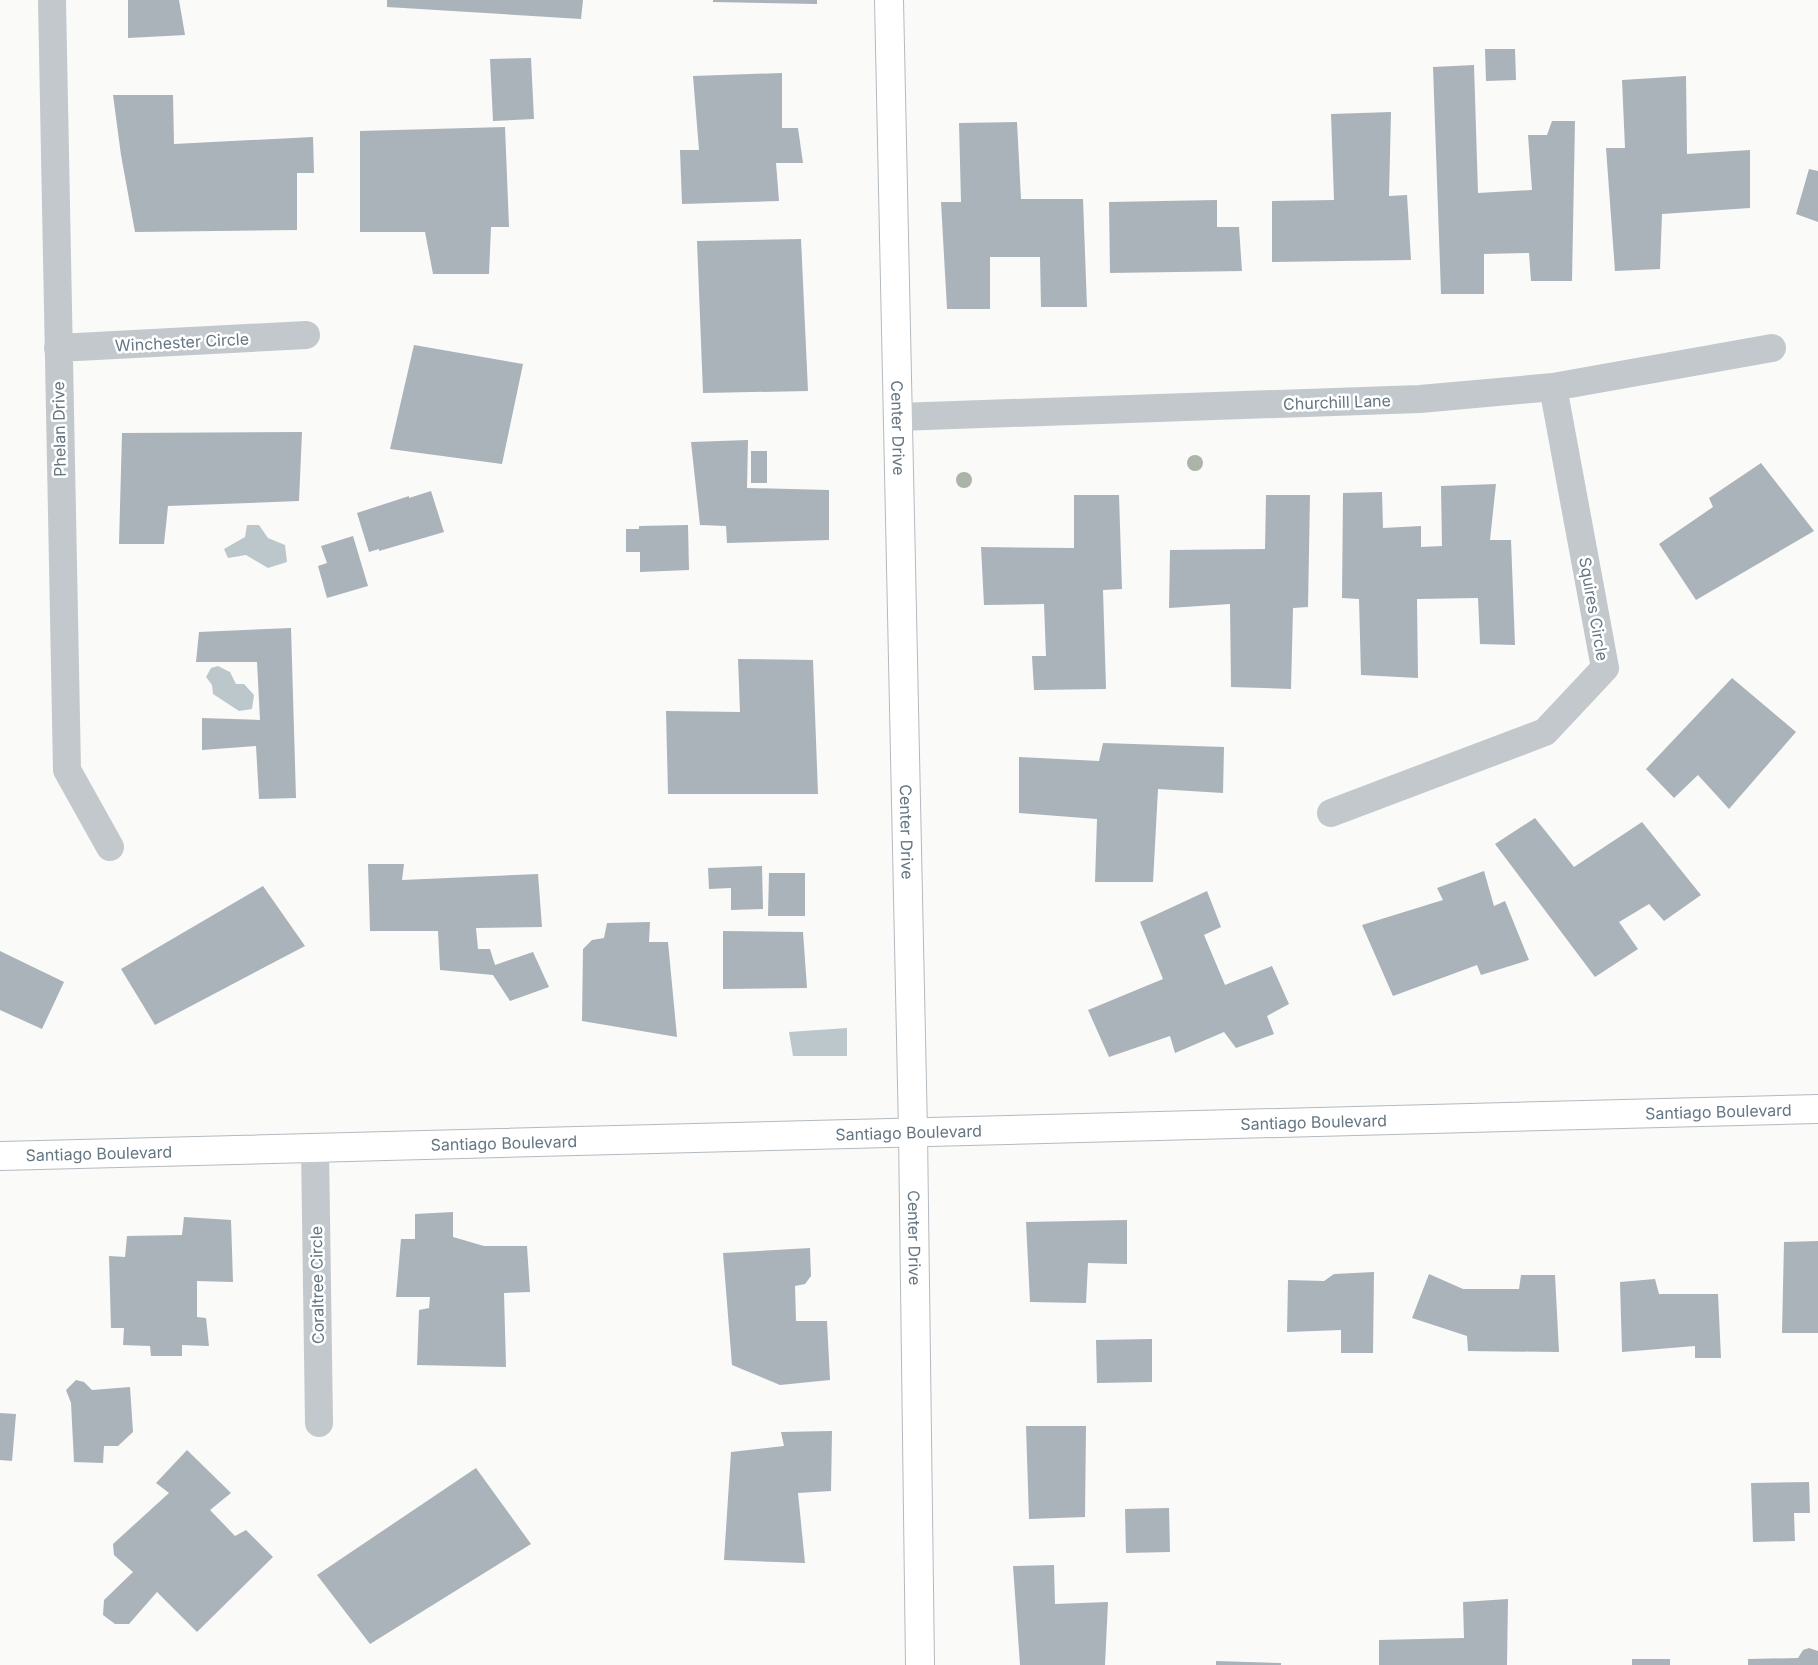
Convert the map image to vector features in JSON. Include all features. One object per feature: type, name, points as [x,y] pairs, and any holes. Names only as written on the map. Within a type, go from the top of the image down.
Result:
[{"type":"street","name":"Phelan Drive","points":[[52,0],[67,770],[110,847]]},
{"type":"street","name":"Center Drive","points":[[889,0],[913,1132],[920,1665]]},
{"type":"street","name":"Winchester Circle","points":[[58,348],[306,335]]},
{"type":"street","name":"Churchill Lane","points":[[898,417],[1420,399],[1553,386],[1772,348]]},
{"type":"street","name":"Squires Circle","points":[[1330,813],[1545,732],[1605,668],[1553,386]]},
{"type":"street","name":"Santiago Boulevard","points":[[0,1156],[1818,1109]]},
{"type":"street","name":"Coraltree Circle","points":[[315,1148],[319,1423]]},
{"type":"shaded area","points":[[247,525],[259,525],[268,538],[285,545],[287,562],[268,568],[246,555],[228,558],[224,549],[245,537]]},
{"type":"shaded area","points":[[218,666],[230,672],[236,684],[244,684],[254,695],[252,709],[239,711],[213,694],[212,685],[206,677],[211,668]]},
{"type":"shaded area","points":[[847,1028],[847,1056],[793,1056],[789,1032]]},
{"type":"building","points":[[128,0],[179,0],[185,35],[128,38]]},
{"type":"building","points":[[387,0],[583,0],[581,19],[387,7]]},
{"type":"building","points":[[713,0],[817,0],[817,4],[713,2]]},
{"type":"building","points":[[1485,49],[1515,49],[1516,80],[1486,81]]},
{"type":"building","points":[[531,58],[534,119],[493,121],[490,59]]},
{"type":"building","points":[[1474,65],[1478,193],[1532,190],[1528,135],[1547,135],[1552,121],[1575,121],[1572,281],[1531,281],[1529,253],[1484,254],[1484,294],[1441,294],[1433,67]]},
{"type":"building","points":[[782,73],[782,128],[798,128],[803,163],[776,163],[779,201],[682,204],[680,150],[699,150],[693,76]]},
{"type":"building","points":[[1686,76],[1687,154],[1750,150],[1750,208],[1662,214],[1660,269],[1615,271],[1606,148],[1625,148],[1622,80]]},
{"type":"building","points":[[113,95],[173,95],[174,144],[313,137],[314,173],[297,173],[297,230],[135,232],[121,155]]},
{"type":"building","points":[[1391,112],[1389,196],[1407,195],[1411,260],[1272,262],[1272,201],[1334,200],[1331,114]]},
{"type":"building","points":[[1017,122],[1021,199],[1083,199],[1087,307],[1041,307],[1040,257],[990,257],[990,309],[947,309],[941,202],[961,202],[959,123]]},
{"type":"building","points":[[505,127],[509,227],[491,227],[489,274],[433,274],[425,232],[360,232],[360,131]]},
{"type":"building","points":[[1809,169],[1818,171],[1818,222],[1796,214]]},
{"type":"building","points":[[1217,200],[1217,227],[1239,227],[1242,271],[1110,273],[1109,202]]},
{"type":"building","points":[[801,239],[808,391],[703,393],[697,241]]},
{"type":"building","points":[[414,345],[523,364],[502,464],[390,449]]},
{"type":"building","points":[[302,432],[299,501],[168,506],[164,544],[119,544],[122,433]]},
{"type":"building","points":[[748,440],[747,488],[829,490],[829,540],[727,543],[726,526],[700,525],[691,442]]},
{"type":"building","points":[[751,451],[767,451],[767,483],[751,483]]},
{"type":"building","points":[[1761,463],[1814,531],[1696,600],[1659,544],[1713,507],[1709,498]]},
{"type":"building","points":[[1496,484],[1490,540],[1511,540],[1515,645],[1480,644],[1478,598],[1417,599],[1418,678],[1361,675],[1359,599],[1342,598],[1343,493],[1382,492],[1383,528],[1421,526],[1421,547],[1442,546],[1441,486]]},
{"type":"building","points":[[431,491],[444,532],[379,551],[379,549],[369,552],[357,513]]},
{"type":"building","points":[[1074,495],[1119,495],[1122,589],[1103,590],[1106,689],[1034,690],[1032,656],[1046,656],[1044,604],[984,605],[981,547],[1074,548]]},
{"type":"building","points":[[1266,495],[1310,495],[1308,607],[1293,608],[1291,689],[1231,687],[1230,604],[1169,608],[1170,550],[1265,549]]},
{"type":"building","points":[[688,525],[689,570],[640,572],[640,552],[626,552],[626,529],[639,529],[639,526]]},
{"type":"building","points":[[353,536],[368,586],[327,598],[318,566],[327,563],[321,546]]},
{"type":"building","points":[[291,628],[296,798],[259,799],[256,746],[202,750],[202,718],[260,720],[257,662],[196,662],[199,632]]},
{"type":"building","points":[[738,659],[813,660],[818,794],[668,794],[666,711],[740,712]]},
{"type":"building","points":[[1732,678],[1796,732],[1729,809],[1698,775],[1674,798],[1646,769]]},
{"type":"building","points":[[1103,743],[1224,747],[1223,793],[1158,789],[1153,882],[1095,882],[1097,819],[1019,813],[1019,757],[1099,761]]},
{"type":"building","points":[[1535,818],[1574,867],[1642,822],[1701,895],[1664,921],[1649,904],[1619,922],[1638,949],[1595,977],[1495,844]]},
{"type":"building","points":[[368,864],[404,864],[402,880],[538,874],[542,927],[476,928],[478,949],[490,949],[495,965],[533,952],[549,987],[510,1001],[493,975],[440,970],[438,931],[370,931]]},
{"type":"building","points":[[762,866],[763,909],[731,910],[731,888],[709,889],[708,868]]},
{"type":"building","points":[[1484,871],[1494,906],[1505,901],[1529,960],[1481,975],[1477,965],[1393,996],[1362,925],[1443,900],[1437,888]]},
{"type":"building","points":[[769,873],[805,873],[805,916],[768,916]]},
{"type":"building","points":[[263,886],[305,946],[155,1025],[121,969]]},
{"type":"building","points":[[1207,891],[1221,927],[1204,935],[1225,985],[1272,966],[1289,1004],[1267,1016],[1274,1034],[1236,1048],[1224,1032],[1175,1053],[1170,1036],[1109,1057],[1088,1010],[1163,979],[1140,922]]},
{"type":"building","points":[[650,922],[649,942],[668,942],[677,1037],[582,1021],[583,949],[592,940],[604,938],[607,923]]},
{"type":"building","points":[[723,931],[803,932],[807,988],[723,989]]},
{"type":"building","points":[[0,951],[64,982],[42,1029],[0,1010]]},
{"type":"building","points":[[453,1212],[453,1237],[484,1246],[527,1246],[530,1292],[504,1293],[506,1367],[417,1365],[419,1310],[429,1308],[430,1297],[396,1297],[401,1239],[415,1239],[415,1214]]},
{"type":"building","points":[[184,1217],[231,1220],[233,1282],[197,1281],[197,1317],[206,1318],[209,1346],[182,1345],[182,1356],[151,1356],[150,1346],[123,1345],[124,1328],[111,1328],[109,1256],[125,1257],[127,1236],[182,1235]]},
{"type":"building","points":[[1127,1220],[1127,1264],[1088,1263],[1086,1303],[1030,1302],[1026,1222]]},
{"type":"building","points":[[1818,1241],[1818,1333],[1782,1333],[1784,1242]]},
{"type":"building","points":[[810,1248],[811,1276],[805,1284],[795,1286],[796,1321],[827,1321],[830,1380],[780,1385],[732,1365],[723,1253]]},
{"type":"building","points":[[1374,1272],[1373,1353],[1341,1353],[1341,1330],[1287,1332],[1288,1280],[1324,1281],[1334,1274]]},
{"type":"building","points":[[1429,1274],[1463,1289],[1519,1289],[1521,1275],[1555,1275],[1559,1352],[1468,1351],[1467,1336],[1412,1318]]},
{"type":"building","points":[[1655,1279],[1659,1294],[1718,1294],[1721,1358],[1695,1358],[1695,1346],[1622,1352],[1620,1282]]},
{"type":"building","points":[[1152,1339],[1152,1382],[1097,1383],[1096,1340]]},
{"type":"building","points":[[76,1380],[84,1382],[92,1390],[130,1387],[133,1432],[118,1446],[104,1446],[103,1463],[74,1462],[71,1403],[66,1390]]},
{"type":"building","points":[[0,1413],[16,1414],[12,1461],[0,1460]]},
{"type":"building","points":[[1026,1426],[1086,1426],[1085,1517],[1029,1519]]},
{"type":"building","points":[[832,1431],[831,1491],[798,1493],[805,1563],[724,1560],[731,1452],[784,1446],[781,1432]]},
{"type":"building","points":[[187,1450],[231,1493],[210,1510],[235,1536],[246,1530],[273,1557],[197,1632],[157,1592],[129,1624],[115,1624],[103,1615],[104,1600],[133,1572],[114,1555],[113,1544],[169,1493],[156,1483]]},
{"type":"building","points":[[476,1468],[531,1544],[370,1644],[317,1575]]},
{"type":"building","points":[[1809,1482],[1810,1513],[1794,1513],[1795,1541],[1753,1542],[1751,1483]]},
{"type":"building","points":[[1169,1508],[1170,1552],[1126,1553],[1125,1509]]},
{"type":"building","points":[[1054,1565],[1055,1604],[1108,1602],[1105,1665],[1020,1665],[1013,1566]]},
{"type":"building","points":[[1508,1599],[1507,1665],[1379,1665],[1379,1640],[1464,1638],[1463,1602]]},
{"type":"building","points":[[1809,1648],[1818,1651],[1818,1665],[1748,1665],[1748,1659],[1798,1658],[1803,1650]]},
{"type":"building","points":[[1632,1659],[1670,1659],[1670,1665],[1632,1665]]},
{"type":"building","points":[[1216,1661],[1281,1663],[1281,1665],[1216,1665]]}]
